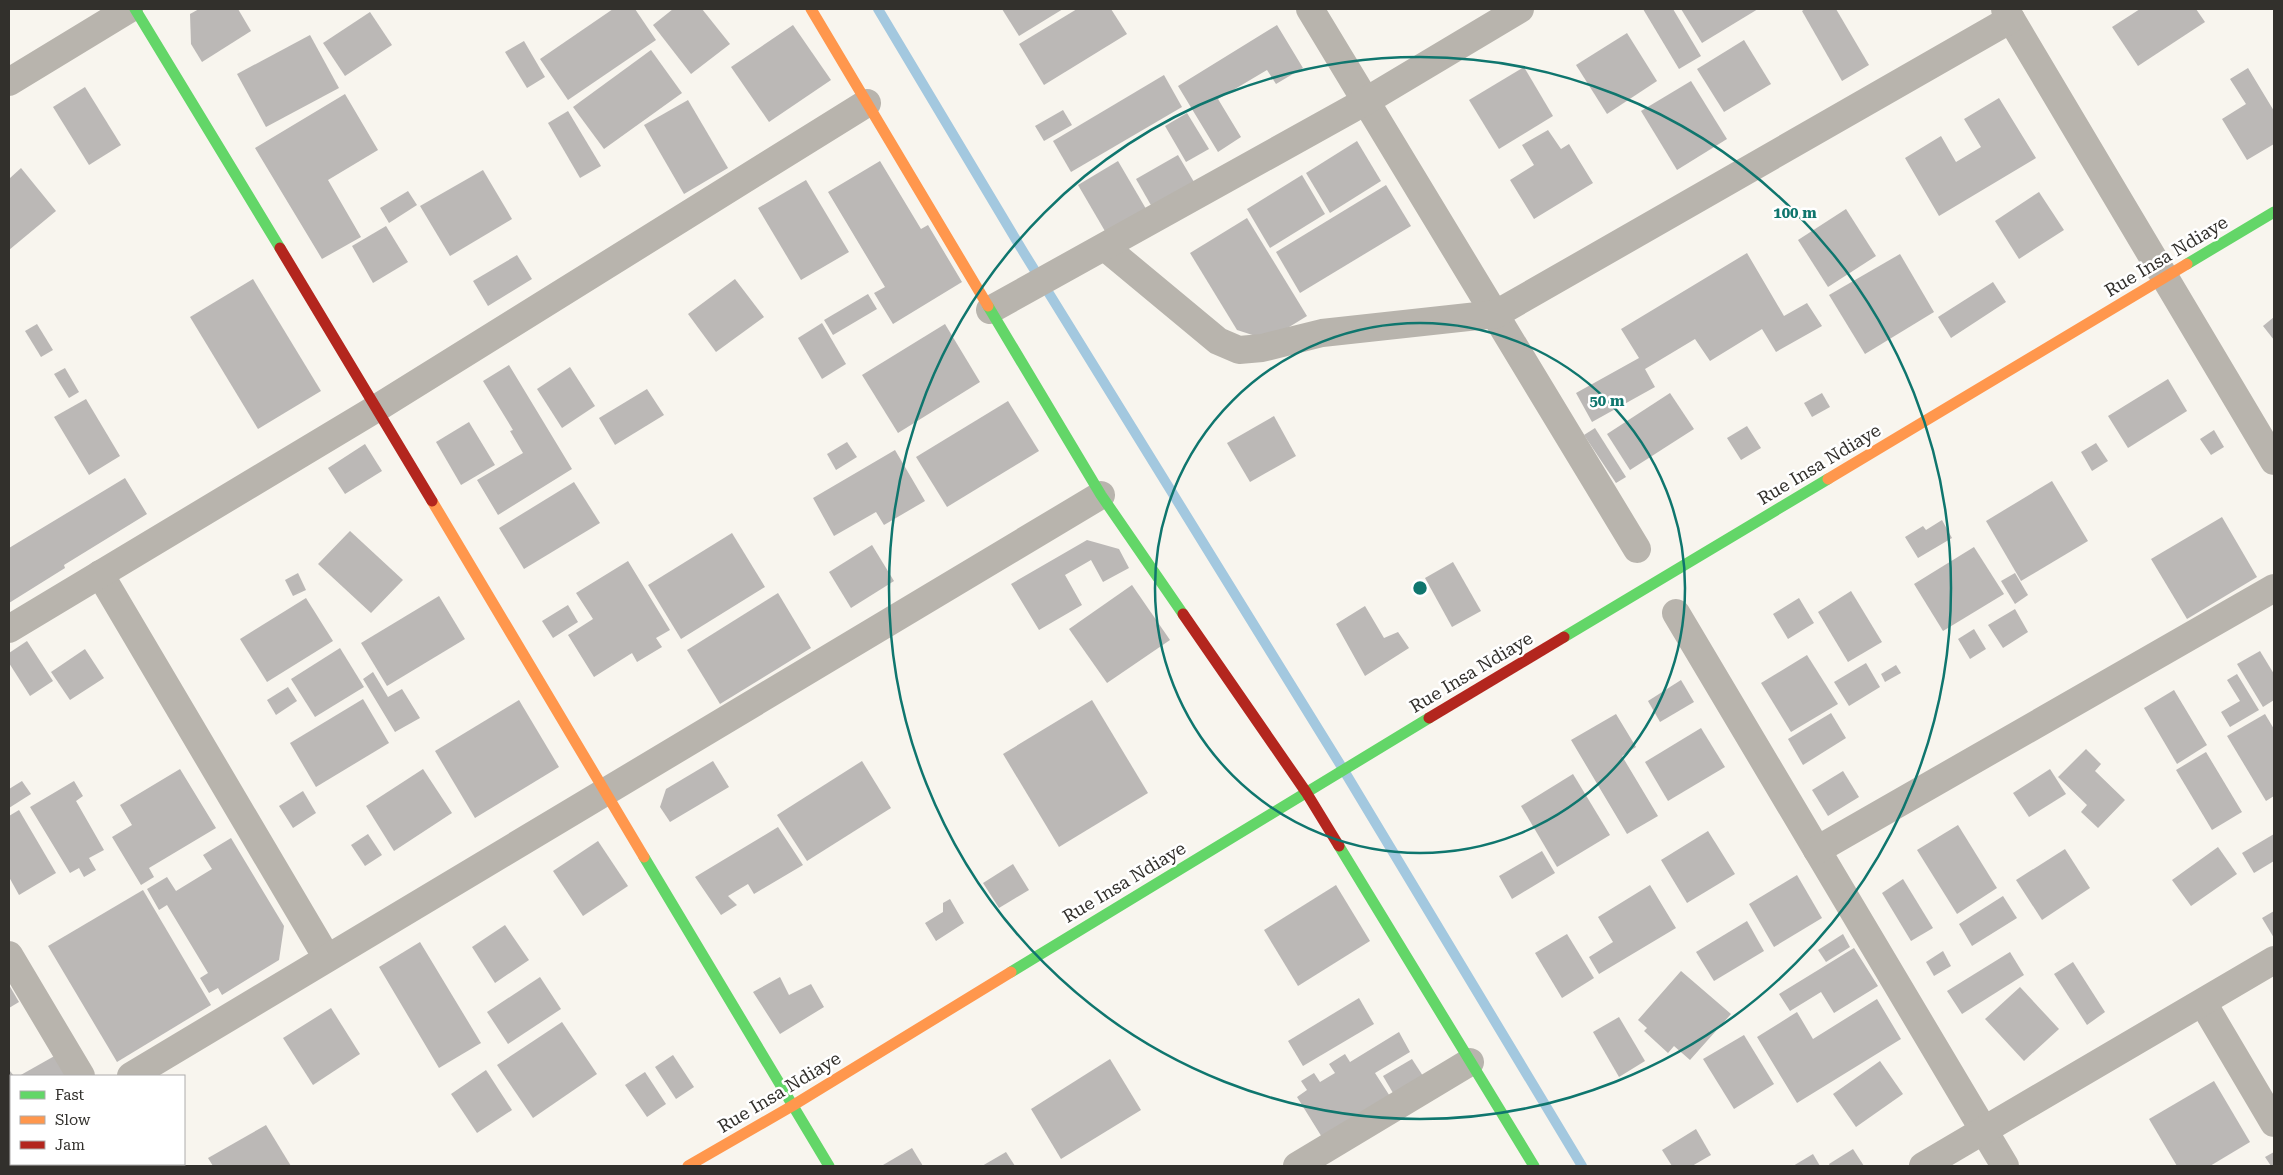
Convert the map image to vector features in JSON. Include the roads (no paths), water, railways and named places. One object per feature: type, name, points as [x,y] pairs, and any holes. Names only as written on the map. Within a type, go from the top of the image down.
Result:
[{"type":"street","points":[[9,82],[129,9]]},
{"type":"street","points":[[135,9],[377,408],[829,1166]]},
{"type":"street","points":[[811,9],[1102,495],[1306,792],[1534,1166]]},
{"type":"street","points":[[1310,9],[1637,549]]},
{"type":"street","points":[[990,310],[1106,248],[1366,101],[1520,9]]},
{"type":"street","points":[[1106,248],[1218,341],[1239,350],[1262,348],[1322,333],[1496,314],[2008,14],[2274,461]]},
{"type":"street","points":[[9,629],[377,408],[867,103]]},
{"type":"street","name":"Rue Insa Ndiaye","points":[[688,1166],[792,1106],[1306,792],[2274,212]]},
{"type":"street","points":[[133,1075],[1102,495]]},
{"type":"street","points":[[100,574],[327,958]]},
{"type":"street","points":[[1817,850],[2274,588]]},
{"type":"street","points":[[1676,613],[2005,1166]]},
{"type":"street","points":[[9,955],[79,1075]]},
{"type":"street","points":[[1923,1166],[2274,960]]},
{"type":"street","points":[[2203,1003],[2274,1123]]},
{"type":"street","points":[[1297,1166],[1470,1062]]},
{"type":"waterway","points":[[878,9],[1024,253],[1343,769],[1582,1166]]}]
